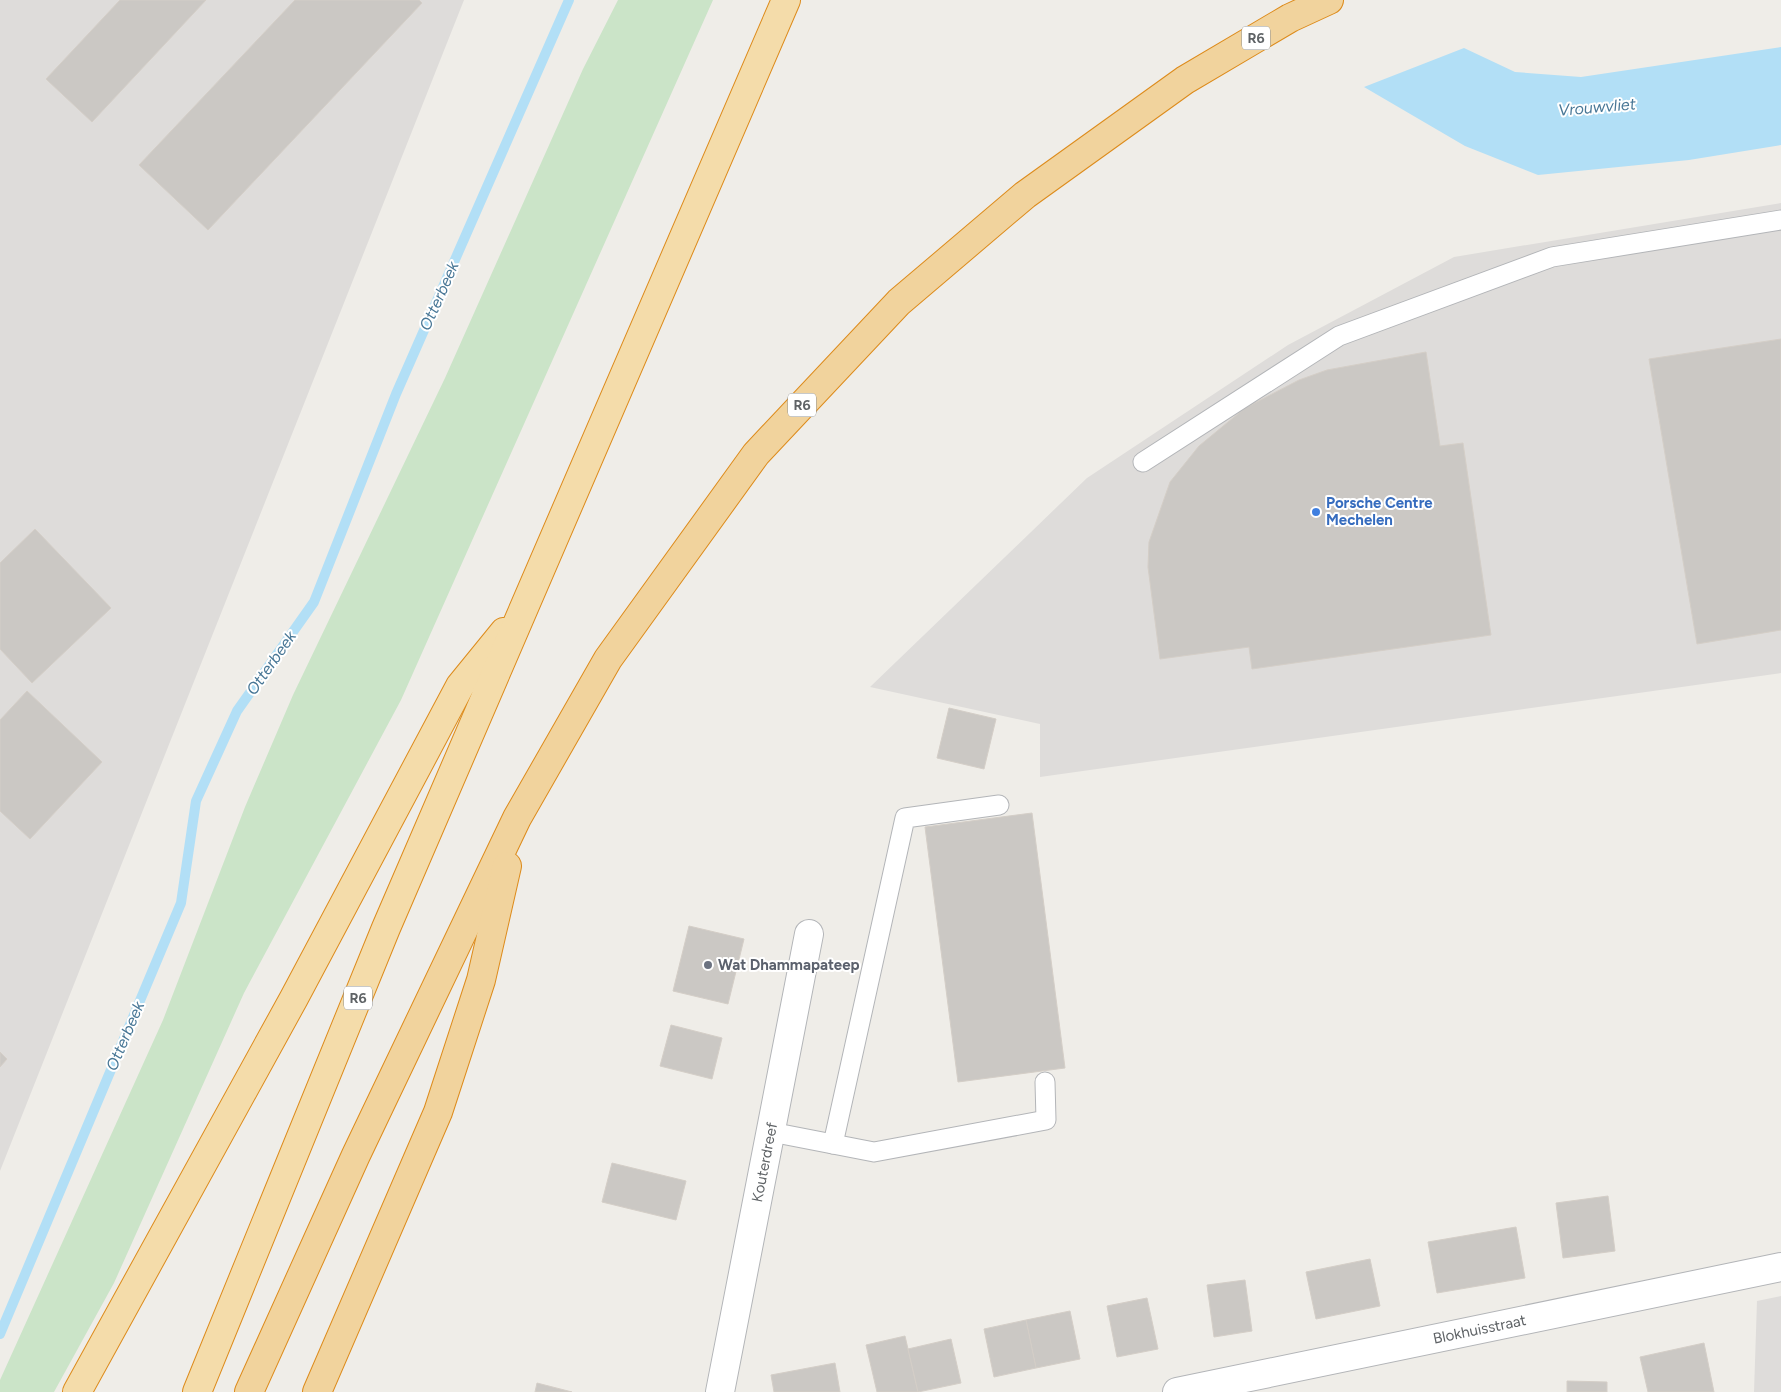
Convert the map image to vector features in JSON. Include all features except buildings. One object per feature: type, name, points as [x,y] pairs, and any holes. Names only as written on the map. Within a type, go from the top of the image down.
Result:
[{"type":"highway","name":"R6","points":[[197,1392],[386,928],[786,0]]},
{"type":"highway","name":"R6","points":[[249,1392],[356,1155],[517,818],[608,659],[756,454],[899,302],[1025,195],[1186,80],[1290,18],[1329,0]]},
{"type":"highway","points":[[77,1392],[289,1007],[460,686],[526,606]]},
{"type":"highway","points":[[317,1392],[438,1112],[481,980],[517,818]]},
{"type":"street","name":"Kouterdreef","points":[[720,1392],[809,934]]},
{"type":"street","name":"Blokhuisstraat","points":[[1177,1392],[1781,1267]]},
{"type":"lane","points":[[1143,462],[1339,336],[1552,257],[1781,220]]},
{"type":"lane","points":[[834,1144],[905,818],[999,805]]},
{"type":"lane","points":[[771,1132],[874,1152],[1046,1120],[1045,1082]]},
{"type":"shaded area","points":[[0,0],[464,0],[0,1171]]},
{"type":"shaded area","points":[[1781,203],[1781,673],[1040,777],[1040,724],[870,687],[1087,478],[1288,345],[1454,257]]},
{"type":"shaded area","points":[[1781,1296],[1781,1392],[1754,1392],[1757,1301]]},
{"type":"green space","points":[[618,0],[713,0],[401,700],[244,993],[114,1283],[54,1392],[0,1392],[0,1380],[163,1020],[245,807],[293,695],[445,378],[583,69]]},
{"type":"water","name":"Vrouwvliet","points":[[1781,47],[1781,145],[1689,160],[1538,175],[1465,146],[1364,87],[1464,48],[1515,72],[1581,77]]},
{"type":"waterway","name":"Otterbeek","points":[[0,1334],[181,903],[196,801],[237,711],[314,602],[396,394],[569,0]]},
{"type":"place","name":"Porsche Centre Mechelen","points":[[1316,512]]},
{"type":"place","name":"Wat Dhammapateep","points":[[708,965]]}]
